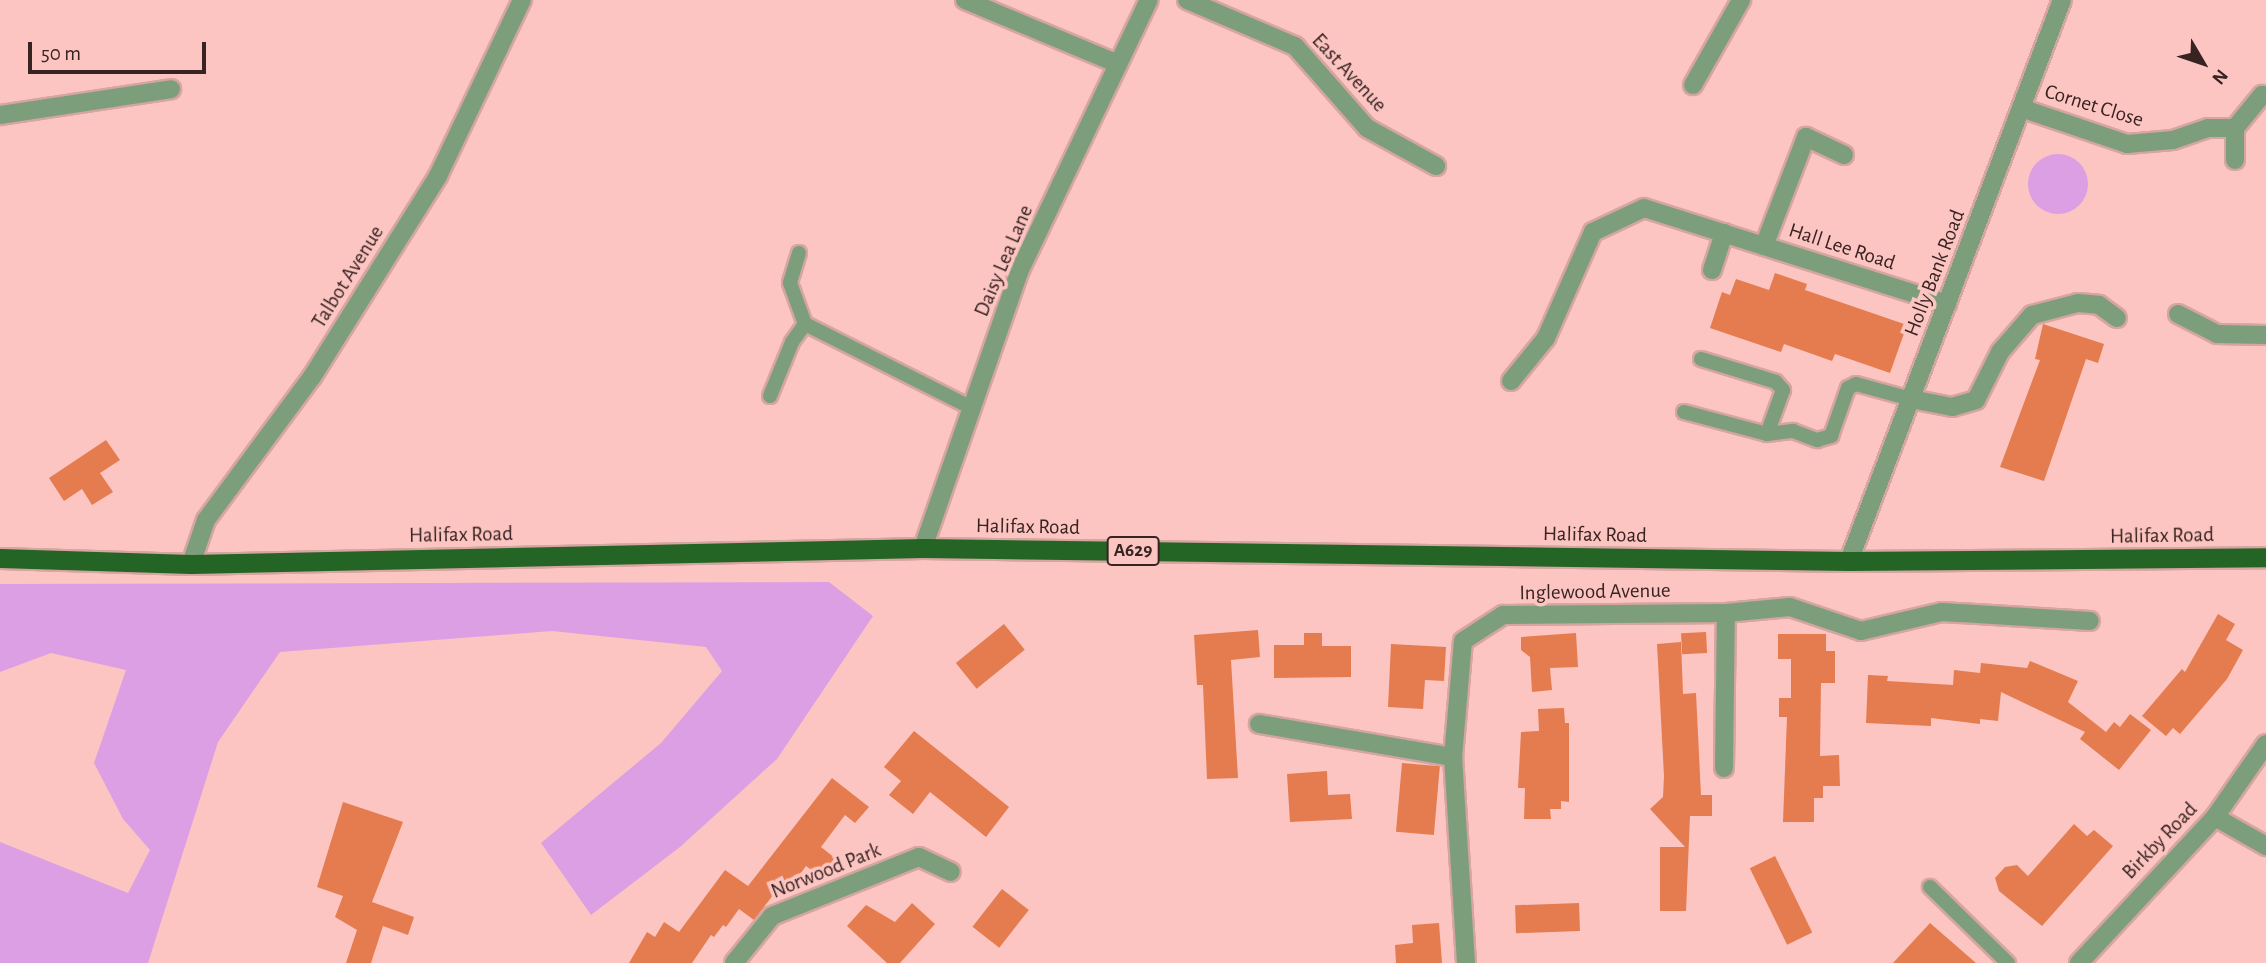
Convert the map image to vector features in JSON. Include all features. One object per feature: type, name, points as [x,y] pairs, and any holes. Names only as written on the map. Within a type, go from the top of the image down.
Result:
[{"type":"highway","name":"Halifax Road","points":[[0,558],[191,564],[923,548],[1849,561],[2266,557]]},
{"type":"street","name":"Talbot Avenue","points":[[191,564],[206,520],[312,377],[438,176],[522,0]]},
{"type":"street","points":[[965,0],[1118,64]]},
{"type":"street","name":"Daisy Lea Lane","points":[[923,548],[1019,272],[1149,0]]},
{"type":"street","name":"East Avenue","points":[[1187,0],[1295,46],[1367,128],[1436,166]]},
{"type":"street","points":[[1693,85],[1741,0]]},
{"type":"street","name":"Holly Bank Road","points":[[1849,561],[2062,0]]},
{"type":"street","points":[[0,116],[171,89]]},
{"type":"street","points":[[2235,160],[2235,128],[2262,95]]},
{"type":"street","name":"Cornet Close","points":[[2021,108],[2127,144],[2173,140],[2208,128],[2235,128]]},
{"type":"street","name":"Hall Lee Road","points":[[1763,246],[1806,137],[1844,155]]},
{"type":"street","name":"Hall Lee Road","points":[[1511,381],[1546,338],[1593,232],[1644,208],[1947,304]]},
{"type":"street","points":[[1712,270],[1724,233]]},
{"type":"street","points":[[1911,398],[1952,407],[1976,400],[2000,352],[2032,315],[2078,303],[2099,305],[2117,318]]},
{"type":"street","points":[[2178,314],[2217,334],[2266,335]]},
{"type":"street","name":"Inglewood Avenue","points":[[1466,963],[1453,757],[1463,641],[1503,615],[1726,613],[1790,607],[1861,631],[1942,612],[2090,621]]},
{"type":"street","points":[[1724,768],[1726,613]]},
{"type":"street","points":[[1259,724],[1453,757]]},
{"type":"street","name":"Birkby Road","points":[[2079,963],[2215,817],[2266,744]]},
{"type":"street","points":[[2215,817],[2266,846]]},
{"type":"street","name":"Norwood Park","points":[[734,963],[772,916],[919,857],[951,872]]},
{"type":"lane","points":[[799,253],[790,283],[805,324],[972,408]]},
{"type":"lane","points":[[770,396],[792,342],[805,324]]},
{"type":"lane","points":[[1701,359],[1776,382],[1783,390],[1767,434]]},
{"type":"lane","points":[[1684,412],[1767,434],[1793,431],[1817,440],[1831,436],[1849,388],[1856,384],[1911,398]]},
{"type":"lane","points":[[1930,887],[2008,963]]},
{"type":"shaded area","points":[[2052,154],[2064,154],[2083,167],[2088,184],[2086,196],[2075,209],[2064,214],[2052,214],[2033,201],[2028,190],[2028,178],[2041,159]]},
{"type":"shaded area","points":[[829,582],[873,616],[777,759],[680,847],[591,915],[541,843],[661,743],[722,671],[706,647],[552,631],[280,652],[218,742],[148,963],[0,963],[0,842],[128,893],[150,850],[123,819],[94,763],[126,670],[51,653],[0,672],[0,584]]},
{"type":"building","points":[[1775,273],[1807,284],[1805,290],[1907,325],[1890,373],[1835,354],[1832,361],[1784,344],[1781,352],[1710,328],[1722,292],[1730,295],[1736,279],[1769,290]]},
{"type":"building","points":[[2043,324],[2104,344],[2098,363],[2086,359],[2044,481],[2000,467],[2040,360],[2035,359]]},
{"type":"building","points":[[106,440],[120,460],[100,473],[113,492],[92,505],[82,489],[64,501],[49,478]]},
{"type":"building","points":[[2218,614],[2235,624],[2226,640],[2243,650],[2227,679],[2180,734],[2173,728],[2166,736],[2142,716],[2182,669],[2185,672]]},
{"type":"building","points":[[1004,624],[1025,650],[977,689],[956,663]]},
{"type":"building","points":[[1258,630],[1260,657],[1231,660],[1238,778],[1207,779],[1203,685],[1197,685],[1194,635]]},
{"type":"building","points":[[1706,632],[1707,653],[1682,654],[1681,633]]},
{"type":"building","points":[[1304,633],[1322,633],[1322,646],[1351,646],[1351,677],[1274,678],[1274,645],[1304,645]]},
{"type":"building","points":[[1576,633],[1578,667],[1550,668],[1552,690],[1532,692],[1530,657],[1521,650],[1521,637]]},
{"type":"building","points":[[1778,634],[1826,634],[1826,651],[1835,651],[1835,683],[1821,683],[1820,756],[1839,755],[1840,786],[1823,786],[1823,798],[1814,798],[1814,822],[1783,822],[1787,717],[1779,717],[1779,698],[1791,698],[1791,659],[1778,659]]},
{"type":"building","points":[[1681,642],[1683,694],[1696,693],[1701,795],[1712,795],[1712,816],[1690,816],[1686,911],[1660,911],[1660,847],[1685,847],[1650,809],[1663,797],[1664,776],[1657,644]]},
{"type":"building","points":[[1391,644],[1446,647],[1444,681],[1425,680],[1423,709],[1388,707]]},
{"type":"building","points":[[2030,661],[2078,681],[2068,702],[2106,732],[2114,722],[2120,727],[2130,714],[2151,730],[2119,770],[2080,739],[2085,732],[2001,692],[1998,721],[1980,719],[1980,724],[1931,718],[1931,726],[1866,723],[1868,675],[1888,676],[1887,681],[1953,685],[1954,670],[1980,673],[1981,663],[2027,668]]},
{"type":"building","points":[[1564,708],[1565,723],[1569,723],[1569,802],[1561,801],[1561,809],[1550,809],[1551,819],[1524,819],[1525,788],[1518,788],[1521,732],[1539,731],[1538,709]]},
{"type":"building","points":[[914,731],[1009,807],[986,837],[930,792],[913,814],[889,795],[901,781],[884,767]]},
{"type":"building","points":[[1402,763],[1440,766],[1434,835],[1396,832]]},
{"type":"building","points":[[1327,771],[1328,795],[1350,794],[1352,819],[1290,822],[1287,774]]},
{"type":"building","points":[[832,778],[869,807],[855,823],[845,815],[821,847],[835,858],[821,877],[806,866],[793,884],[790,881],[781,893],[777,890],[754,920],[739,909],[726,927],[723,925],[714,937],[711,935],[692,963],[629,963],[647,932],[655,937],[664,922],[679,932],[725,870],[748,886]]},
{"type":"building","points":[[343,802],[403,822],[372,902],[414,917],[408,935],[383,926],[371,963],[346,963],[357,930],[335,917],[343,896],[317,887]]},
{"type":"building","points":[[2074,824],[2087,836],[2094,830],[2113,846],[2042,926],[1999,891],[1995,878],[2005,867],[2017,865],[2028,876]]},
{"type":"building","points":[[1775,856],[1812,932],[1787,945],[1750,868]]},
{"type":"building","points":[[1002,889],[1029,910],[999,948],[972,927]]},
{"type":"building","points":[[912,903],[935,924],[900,963],[887,963],[847,926],[866,905],[895,922]]},
{"type":"building","points":[[1579,903],[1580,931],[1516,933],[1515,905]]},
{"type":"building","points":[[1439,923],[1442,963],[1396,963],[1395,945],[1413,943],[1412,925]]},
{"type":"building","points":[[1930,923],[1976,963],[1893,963]]}]
